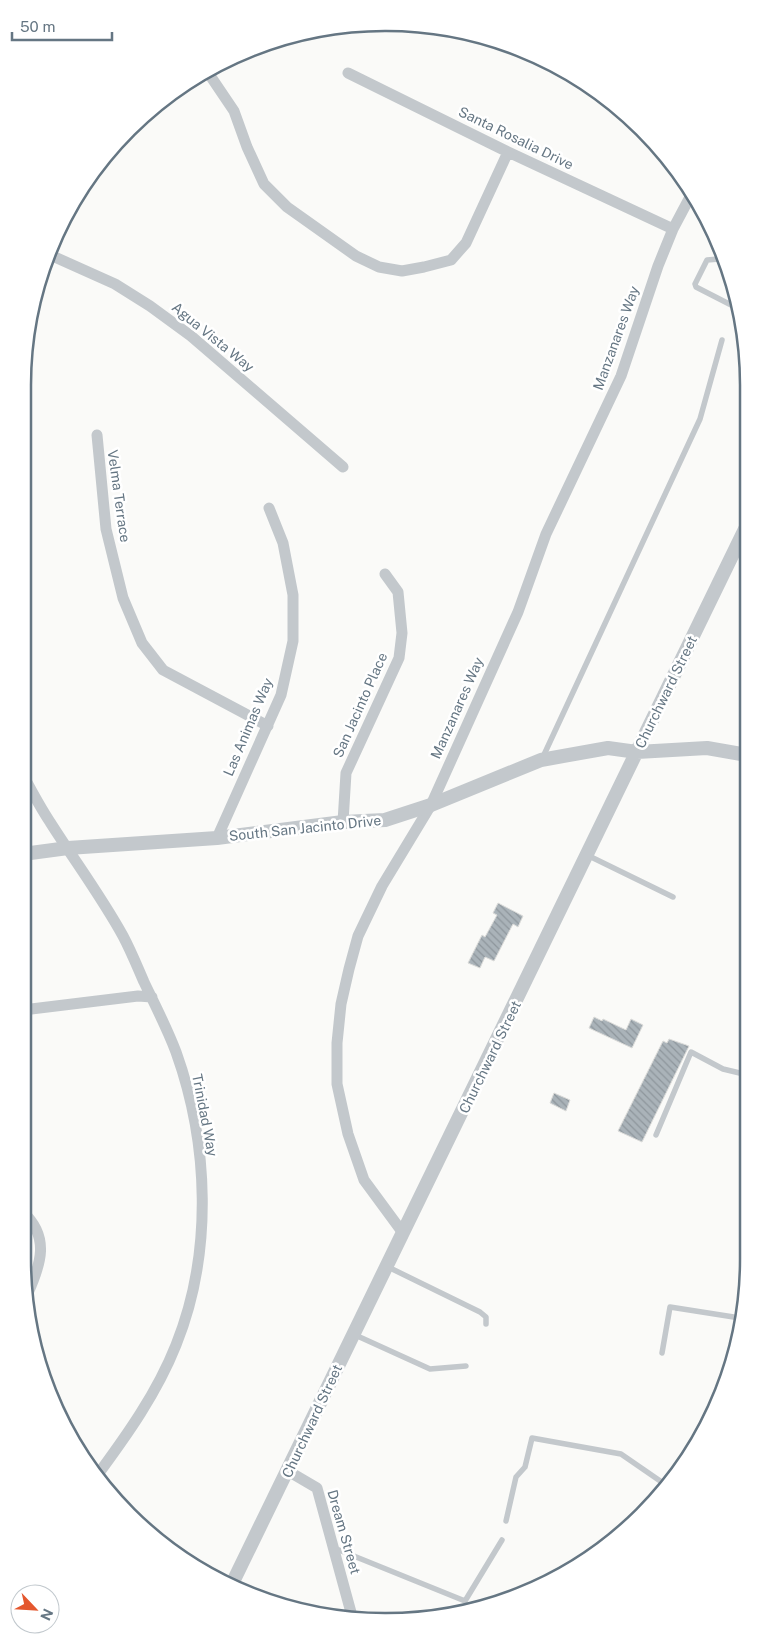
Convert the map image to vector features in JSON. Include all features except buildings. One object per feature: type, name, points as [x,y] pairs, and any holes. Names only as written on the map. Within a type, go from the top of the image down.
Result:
[{"type":"street","name":"Santa Rosalia Drive","points":[[348,73],[508,152],[673,229]]},
{"type":"street","points":[[211,77],[234,111],[247,147],[264,184],[286,206],[356,256],[379,267],[402,270],[451,260],[466,243],[508,152]]},
{"type":"street","name":"Manzanares Way","points":[[403,1233],[364,1180],[348,1134],[337,1084],[337,1043],[340,1004],[358,936],[382,886],[431,805],[518,612],[546,534],[621,376],[658,266],[673,229],[688,201]]},
{"type":"street","name":"Agua Vista Way","points":[[55,257],[115,284],[150,306],[190,336],[344,467]]},
{"type":"street","name":"Velma Terrace","points":[[97,435],[106,529],[123,598],[142,643],[164,670],[268,726]]},
{"type":"street","name":"Las Animas Way","points":[[216,838],[281,695],[293,641],[293,595],[283,543],[269,508]]},
{"type":"street","name":"Churchward Street","points":[[235,1579],[740,539]]},
{"type":"street","name":"San Jacinto Place","points":[[343,822],[346,773],[399,658],[402,634],[398,592],[385,574]]},
{"type":"street","name":"South San Jacinto Drive","points":[[31,853],[68,848],[216,838],[343,822],[385,820],[431,805],[541,760],[608,748],[637,752],[707,748],[740,754]]},
{"type":"street","name":"Trinidad Way","points":[[31,790],[123,936],[152,997],[176,1054],[193,1113],[201,1174],[202,1226],[199,1253],[187,1314],[162,1376],[130,1431],[101,1470]]},
{"type":"street","points":[[31,1009],[138,996],[152,997]]},
{"type":"street","points":[[31,1221],[36,1230],[41,1248],[38,1269],[32,1283]]},
{"type":"street","name":"Dream Street","points":[[288,1470],[317,1488],[351,1611]]},
{"type":"lane","points":[[717,260],[707,260],[695,284],[696,287],[730,304]]},
{"type":"lane","points":[[541,760],[700,419],[722,340]]},
{"type":"lane","points":[[587,855],[673,896]]},
{"type":"lane","points":[[656,1135],[691,1052],[723,1069],[740,1073]]},
{"type":"lane","points":[[386,1266],[480,1312],[486,1316],[486,1324]]},
{"type":"lane","points":[[662,1352],[670,1307],[735,1317]]},
{"type":"lane","points":[[353,1334],[430,1369],[466,1366]]},
{"type":"lane","points":[[506,1521],[516,1477],[525,1467],[532,1438],[621,1454],[661,1481]]},
{"type":"lane","points":[[334,1548],[465,1601],[502,1540]]}]
